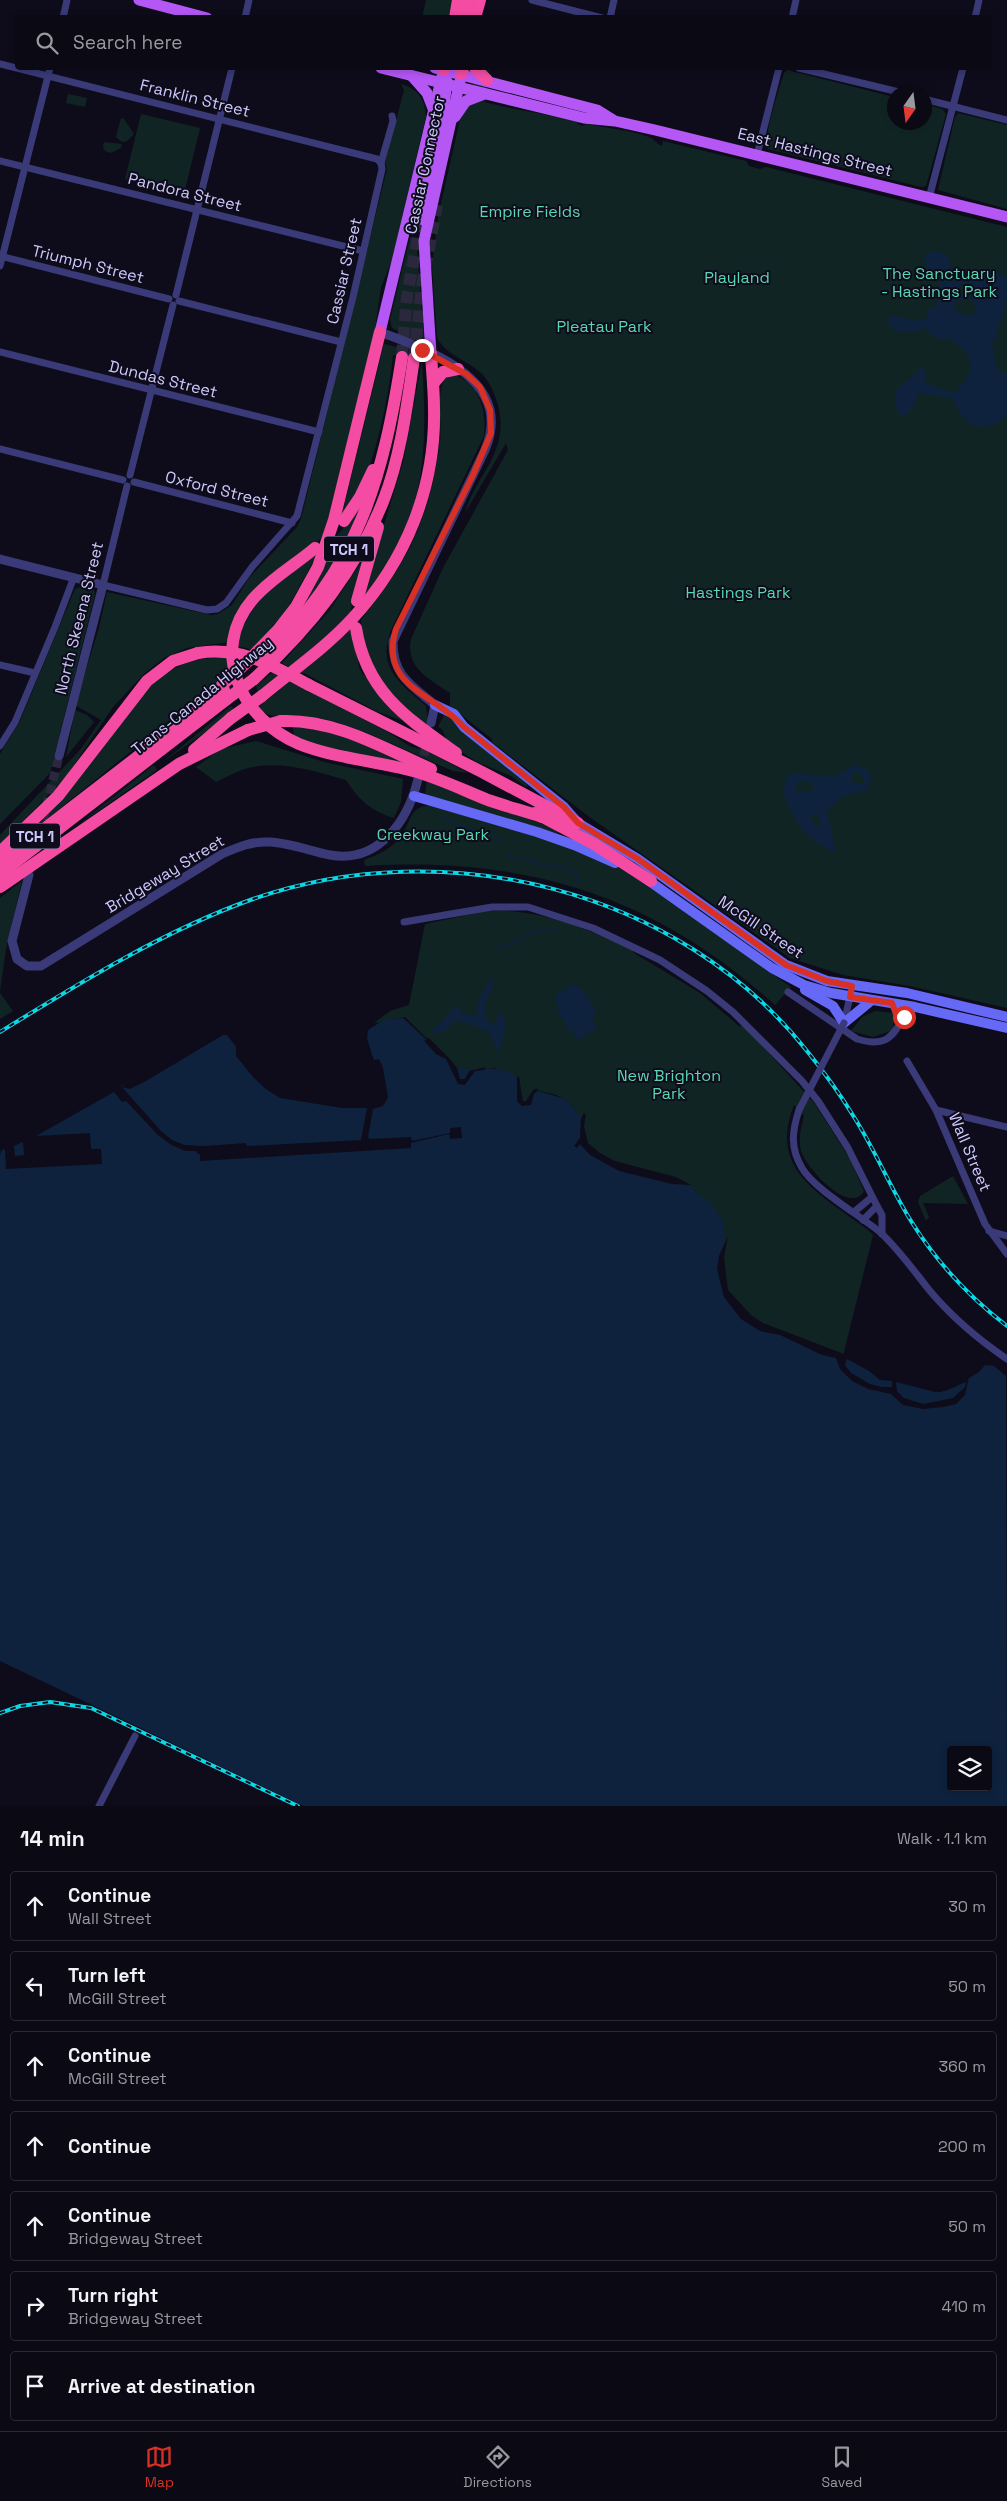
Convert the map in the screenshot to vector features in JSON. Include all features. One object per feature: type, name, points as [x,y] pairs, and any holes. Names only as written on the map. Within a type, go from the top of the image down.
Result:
[{"type":"highway","points":[[456,15],[458,0]]},
{"type":"highway","points":[[465,15],[468,0]]},
{"type":"highway","points":[[476,15],[480,0]]},
{"type":"highway","points":[[476,70],[487,80]]},
{"type":"highway","points":[[251,670],[308,588],[324,552],[380,332]]},
{"type":"highway","points":[[179,764],[231,718],[262,696],[352,619],[377,589],[397,559],[418,514],[429,469],[434,425],[431,354]]},
{"type":"highway","name":"Trans-Canada Highway","points":[[0,874],[251,670],[306,628],[339,585],[354,561],[384,500],[398,447],[408,358],[395,401],[382,464],[373,492],[348,551],[324,589],[306,612],[251,670]]},
{"type":"highway","points":[[433,384],[444,372],[458,369]]},
{"type":"highway","points":[[344,521],[368,481],[395,401]]},
{"type":"highway","points":[[357,601],[384,500]]},
{"type":"highway","points":[[315,548],[263,589],[241,617],[234,640],[232,661],[237,683],[252,710],[273,730],[300,744],[415,771],[489,800],[542,817]]},
{"type":"highway","points":[[356,628],[365,665],[385,695],[410,718],[482,772]]},
{"type":"highway","points":[[0,852],[58,796],[147,681],[173,660],[215,650],[242,654],[264,661],[578,823]]},
{"type":"highway","name":"Trans-Canada Highway","points":[[0,863],[225,691]]},
{"type":"highway","points":[[0,887],[179,764],[220,742],[248,730],[281,721],[333,726],[542,817],[594,844],[652,881]]},
{"type":"main road","points":[[139,0],[196,15]]},
{"type":"main road","name":"East Hastings Street","points":[[389,70],[584,118],[615,121],[1007,217]]},
{"type":"main road","points":[[424,241],[425,192],[451,70]]},
{"type":"main road","name":"East Hastings Street","points":[[451,70],[596,110],[615,121]]},
{"type":"main road","name":"Cassiar Connector","points":[[431,354],[424,241],[450,125],[449,85],[451,70]]},
{"type":"main road","points":[[412,76],[426,93],[434,111]]},
{"type":"main road","name":"Cassiar Connector","points":[[380,332],[434,111],[449,85]]},
{"type":"main road","points":[[450,125],[466,101],[485,94]]},
{"type":"main road","name":"McGill Street","points":[[435,705],[454,714],[464,727],[564,807],[578,823],[645,864],[786,965],[827,981],[914,995],[1007,1016]]},
{"type":"main road","name":"McGill Street","points":[[414,796],[574,845],[652,881],[772,968],[792,980],[850,997],[915,1007],[1007,1028]]},
{"type":"main road","points":[[792,980],[803,990],[833,1006],[844,1023],[872,1000]]},
{"type":"street","points":[[64,15],[67,0]]},
{"type":"street","points":[[246,15],[249,0]]},
{"type":"street","points":[[532,0],[590,15]]},
{"type":"street","points":[[611,15],[614,0]]},
{"type":"street","points":[[793,15],[796,0]]},
{"type":"street","points":[[976,15],[979,0]]},
{"type":"street","name":"Franklin Street","points":[[0,64],[15,68]]},
{"type":"street","name":"Franklin Street","points":[[24,70],[377,159],[381,162]]},
{"type":"street","points":[[0,266],[50,70]]},
{"type":"street","points":[[128,483],[232,70]]},
{"type":"street","points":[[757,155],[778,70]]},
{"type":"street","points":[[807,70],[887,89]]},
{"type":"street","points":[[929,198],[962,70]]},
{"type":"street","points":[[932,101],[1007,120]]},
{"type":"street","name":"Cassiar Street","points":[[103,585],[207,610],[222,606],[252,567],[297,516],[363,251],[382,169],[381,162],[393,121],[392,116]]},
{"type":"street","name":"Pandora Street","points":[[0,161],[363,251]]},
{"type":"street","name":"Triumph Street","points":[[1,256],[341,342]]},
{"type":"street","points":[[380,332],[431,354],[475,381],[484,394],[490,410],[491,433],[393,641],[395,664],[400,674],[435,705],[431,722]]},
{"type":"street","name":"Dundas Street","points":[[0,352],[319,432]]},
{"type":"street","name":"Oxford Street","points":[[0,449],[128,483],[292,522]]},
{"type":"street","name":"North Skeena Street","points":[[59,756],[128,483]]},
{"type":"street","points":[[0,559],[103,585]]},
{"type":"street","points":[[0,746],[15,722],[74,577]]},
{"type":"street","points":[[0,665],[36,673]]},
{"type":"street","name":"Bridgeway Street","points":[[29,875],[12,941],[17,959],[27,966],[41,966],[222,854],[242,845],[271,842],[332,856],[362,855],[373,850],[390,835],[403,819],[414,796],[418,779]]},
{"type":"street","points":[[404,922],[492,907],[528,907],[593,928],[660,960],[707,991],[733,1012],[802,1081],[818,1101],[848,1148],[868,1185],[882,1215],[882,1234]]},
{"type":"street","points":[[852,986],[844,1023],[799,1110],[793,1129],[792,1144],[803,1170],[882,1234],[904,1256],[946,1308],[964,1326],[1007,1359]]},
{"type":"street","points":[[788,992],[830,1022],[863,1041],[887,1040],[893,1037],[900,1023],[915,1007]]},
{"type":"street","points":[[892,1003],[900,1023]]},
{"type":"street","name":"Wall Street","points":[[907,1061],[936,1110],[990,1231],[1007,1254]]},
{"type":"street","points":[[936,1110],[1007,1128]]},
{"type":"street","points":[[854,1212],[872,1197]]},
{"type":"street","points":[[864,1220],[877,1206]]},
{"type":"street","points":[[990,1231],[1007,1236]]},
{"type":"street","points":[[99,1806],[135,1736]]},
{"type":"green space","points":[[426,0],[453,0],[450,15],[423,15]]},
{"type":"green space","name":"Hastings Park","points":[[476,70],[489,70],[484,102],[578,122],[577,124],[583,126],[586,124],[634,133],[651,138],[662,146],[663,141],[746,161],[749,166],[760,169],[766,167],[1007,227],[1007,1008],[910,986],[843,975],[790,958],[588,816],[492,742],[492,739],[450,706],[450,693],[427,677],[415,665],[410,649],[411,639],[444,566],[508,450],[506,443],[465,513],[470,499],[491,462],[500,436],[501,422],[498,405],[485,377],[447,350],[437,338],[432,266],[438,217],[461,115],[469,106]]},
{"type":"green space","points":[[787,70],[887,95],[887,130],[932,130],[932,106],[942,109],[946,114],[926,186],[921,187],[768,149],[767,134],[769,124],[784,73]]},
{"type":"green space","points":[[401,84],[412,89],[420,96],[426,116],[392,260],[381,287],[375,330],[323,541],[320,539],[276,573],[229,642],[187,648],[164,658],[145,673],[113,707],[66,777],[0,845],[0,835],[80,750],[101,720],[75,705],[99,628],[107,592],[211,615],[218,614],[232,605],[249,578],[297,527],[301,519],[387,169],[385,162],[404,90]]},
{"type":"green space","points":[[68,94],[87,98],[85,107],[66,103]]},
{"type":"green space","points":[[958,113],[1007,125],[1007,209],[938,190],[955,117]]},
{"type":"green space","points":[[141,114],[200,128],[184,194],[125,179]]},
{"type":"green space","points":[[121,118],[124,119],[134,134],[127,141],[122,142],[116,137]]},
{"type":"green space","points":[[104,142],[122,144],[121,148],[111,153],[105,151]]},
{"type":"green space","points":[[410,237],[416,238],[424,338],[420,342],[392,328],[390,320]]},
{"type":"green space","points":[[384,344],[400,348],[425,361],[393,355],[386,403],[372,458],[361,486],[341,519]]},
{"type":"green space","points":[[422,361],[423,455],[415,501],[408,524],[398,546],[363,601],[403,463]]},
{"type":"green space","points":[[455,375],[471,385],[480,400],[484,417],[484,436],[391,630],[387,643],[389,665],[394,674],[426,706],[428,721],[425,724],[390,692],[372,666],[362,636],[361,620],[405,557],[423,517],[430,494],[440,442],[442,384],[445,378]]},
{"type":"green space","points":[[358,511],[335,561],[303,605],[321,573],[334,539]]},
{"type":"green space","points":[[318,553],[284,615],[275,623],[254,650],[237,646],[242,629],[258,603],[279,582]]},
{"type":"green space","points":[[362,561],[364,561],[352,601],[351,614],[290,667],[282,663],[330,610]]},
{"type":"green space","points":[[80,587],[94,590],[95,594],[50,773],[0,824],[0,754],[20,721],[75,589]]},
{"type":"green space","points":[[352,629],[359,667],[362,673],[414,730],[403,721],[378,712],[302,672]]},
{"type":"green space","points":[[228,657],[231,671],[28,834],[26,833],[157,679],[191,662],[208,658]]},
{"type":"green space","points":[[273,672],[280,676],[258,693],[256,686]]},
{"type":"green space","points":[[290,681],[386,731],[411,747],[425,750],[468,773],[453,771],[373,735],[341,723],[317,718],[273,716],[258,708]]},
{"type":"green space","points":[[231,706],[235,711],[163,762]]},
{"type":"green space","points":[[75,710],[87,715],[94,722],[66,757]]},
{"type":"green space","points":[[444,715],[449,715],[528,785],[526,787],[511,776],[477,762],[448,742],[442,729],[438,727]]},
{"type":"green space","points":[[293,726],[338,733],[419,768],[325,748],[294,738]]},
{"type":"green space","points":[[256,741],[324,762],[403,779],[401,802],[394,818],[366,804],[346,780],[322,773],[285,766],[260,766],[248,768],[216,782],[196,767],[221,749]]},
{"type":"green space","points":[[154,765],[157,770],[79,824]]},
{"type":"green space","points":[[427,780],[562,832],[557,833],[433,798],[425,794]]},
{"type":"green space","name":"Creekway Park","points":[[424,806],[430,806],[554,840],[624,870],[688,911],[791,987],[775,1005],[730,967],[683,936],[635,910],[585,891],[534,877],[480,868],[424,865],[365,866],[364,860],[380,853],[400,838],[413,813]]},
{"type":"green space","points":[[22,881],[6,949],[0,991],[0,898]]},
{"type":"green space","name":"New Brighton Park","points":[[486,911],[505,911],[543,916],[579,927],[632,950],[700,993],[739,1026],[744,1026],[815,1104],[851,1161],[864,1191],[857,1197],[849,1198],[839,1194],[819,1178],[801,1151],[800,1134],[804,1116],[794,1105],[788,1124],[787,1141],[790,1156],[796,1169],[817,1192],[873,1235],[843,1356],[762,1325],[747,1315],[614,1163],[586,1144],[581,1123],[573,1107],[567,1101],[550,1093],[538,1091],[534,1092],[529,1100],[522,1103],[496,1068],[469,1071],[457,1068],[405,1017],[374,1023],[390,1011],[409,1005],[425,924]]},
{"type":"green space","points":[[0,993],[13,1011],[0,1019]]},
{"type":"green space","points":[[875,1011],[894,1013],[893,1030],[873,1037],[851,1031],[862,1017]]},
{"type":"green space","points":[[953,1176],[968,1204],[923,1203],[929,1217],[926,1221],[918,1202],[920,1196]]},
{"type":"water","points":[[933,251],[946,254],[949,258],[949,267],[960,271],[971,272],[993,268],[997,273],[1007,277],[1006,306],[996,331],[997,338],[992,342],[997,370],[1007,374],[1007,412],[1003,419],[995,424],[983,427],[971,424],[951,398],[918,393],[915,403],[909,412],[903,416],[898,413],[895,402],[897,390],[917,370],[922,368],[925,371],[925,383],[953,393],[966,380],[970,369],[971,363],[966,352],[951,339],[943,340],[936,338],[925,327],[919,331],[897,332],[887,323],[891,315],[920,321],[927,317],[927,310],[935,307],[939,298],[940,278],[924,264],[926,254]],"holes":[[[970,283],[975,288],[970,297],[976,307],[972,316],[966,316],[955,310],[954,305],[959,299],[965,301],[959,290],[960,285]]]},
{"type":"water","points":[[853,765],[863,767],[871,776],[868,790],[843,796],[827,810],[836,853],[813,840],[799,826],[783,794],[786,777],[792,773],[836,777]],"holes":[[[853,772],[859,773],[864,777],[864,783],[856,783],[851,780]],[[801,781],[810,781],[813,789],[809,792],[802,790],[797,792],[795,786]],[[817,813],[821,823],[818,828],[810,817]]]},
{"type":"water","points":[[492,977],[493,985],[485,1003],[486,1019],[495,1025],[500,1010],[505,1024],[502,1042],[496,1054],[497,1049],[488,1031],[455,1020],[445,1031],[430,1035],[457,1005],[462,1013],[477,1016],[479,998]]},
{"type":"water","points":[[574,984],[582,990],[590,1002],[596,1015],[591,1018],[597,1029],[577,1040],[571,1029],[568,1030],[562,1017],[560,1018],[555,995]]},
{"type":"water","points":[[403,1018],[457,1068],[474,1070],[496,1069],[510,1073],[518,1078],[519,1098],[524,1103],[534,1092],[538,1091],[566,1099],[579,1115],[584,1116],[581,1126],[586,1144],[614,1163],[690,1186],[712,1205],[723,1221],[725,1240],[721,1257],[726,1291],[732,1301],[762,1325],[843,1356],[883,1378],[940,1392],[954,1387],[979,1372],[985,1365],[994,1366],[1006,1376],[1007,1806],[304,1806],[0,1661],[0,1150],[122,1085],[129,1087],[172,1065],[215,1037],[226,1034],[265,1081],[276,1090],[285,1094],[319,1099],[378,1098],[378,1074],[366,1035],[376,1023]]},
{"type":"pier","points":[[379,1023],[368,1030],[367,1040],[371,1055],[374,1060],[379,1059],[383,1068],[388,1097],[383,1106],[373,1109],[368,1137],[370,1139],[411,1137],[412,1141],[450,1133],[450,1128],[461,1127],[462,1138],[450,1139],[449,1134],[411,1143],[411,1148],[200,1161],[200,1155],[195,1151],[185,1151],[170,1144],[158,1135],[126,1101],[122,1102],[114,1092],[36,1136],[90,1133],[91,1149],[101,1149],[102,1164],[6,1169],[5,1149],[2,1150],[0,1155],[1,1147],[9,1142],[57,1120],[71,1109],[112,1088],[135,1083],[165,1065],[176,1062],[223,1031],[240,1045],[248,1061],[269,1084],[287,1095],[376,1098],[377,1081],[365,1038],[368,1026]],"holes":[[[223,1035],[227,1035],[236,1047],[236,1056],[253,1077],[267,1090],[280,1098],[342,1108],[367,1108],[361,1140],[247,1146],[246,1143],[204,1146],[185,1145],[172,1140],[161,1131],[122,1087],[130,1089],[146,1081]],[[23,1142],[24,1155],[15,1156],[14,1146]]]},
{"type":"pier","points":[[429,1038],[457,1068],[460,1079],[465,1079],[469,1071],[486,1067],[484,1070],[475,1071],[465,1085],[458,1084],[446,1059],[436,1054],[424,1041]]},
{"type":"pier","points":[[517,1076],[519,1077],[523,1101],[526,1101],[534,1089],[539,1089],[534,1094],[531,1105],[522,1106],[517,1101]]},
{"type":"pier","points":[[584,1113],[586,1115],[584,1126],[588,1143],[600,1153],[615,1161],[676,1177],[691,1185],[672,1184],[619,1171],[590,1155],[580,1144],[577,1148],[574,1146],[580,1138],[581,1118]]},
{"type":"pier","points":[[728,1236],[724,1257],[728,1290],[751,1315],[763,1323],[844,1354],[883,1376],[940,1390],[969,1377],[965,1395],[956,1404],[943,1407],[923,1409],[903,1405],[891,1394],[868,1389],[852,1381],[840,1369],[836,1358],[822,1355],[780,1335],[760,1331],[741,1319],[724,1297],[717,1269],[719,1256]],"holes":[[[847,1359],[869,1371],[880,1380],[892,1381],[892,1387],[870,1384],[851,1373],[845,1365]],[[896,1382],[935,1392],[945,1391],[966,1382],[965,1387],[953,1398],[923,1404],[904,1398],[897,1391]]]},
{"type":"waterway","points":[[442,816],[458,825],[501,839]]},
{"type":"waterway","points":[[509,854],[511,858],[530,860],[542,865],[549,864],[576,873],[579,879],[574,886]]},
{"type":"waterway","points":[[496,948],[509,945],[536,931],[557,930]]},
{"type":"tunnel","points":[[414,358],[422,286],[437,205]]},
{"type":"tunnel","points":[[402,357],[407,296],[423,210]]},
{"type":"tunnel","points":[[421,769],[427,741]]},
{"type":"tunnel","points":[[40,833],[59,756]]},
{"type":"railway","points":[[0,1032],[92,976],[155,942],[187,926],[253,899],[327,880],[403,872],[479,875],[554,889],[626,914],[693,949],[754,995],[807,1051],[849,1108],[903,1208],[931,1250],[954,1278],[979,1303],[1007,1326]]},
{"type":"railway","points":[[0,1713],[20,1706],[50,1702],[91,1708],[298,1806]]},
{"type":"route","points":[[422,350],[466,374],[480,387],[490,410],[491,433],[473,475],[396,629],[392,651],[400,674],[435,705],[454,714],[464,727],[564,807],[578,823],[638,859],[786,965],[827,981],[852,986],[850,997],[892,1003],[898,1012],[900,1023],[904,1017]]},
{"type":"park label","name":"Empire Fields","points":[[530,211]]},
{"type":"park label","name":"Playland","points":[[737,277]]},
{"type":"park label","name":"The Sanctuary - Hastings Park","points":[[939,282]]},
{"type":"park label","name":"Pleatau Park","points":[[604,326]]}]
